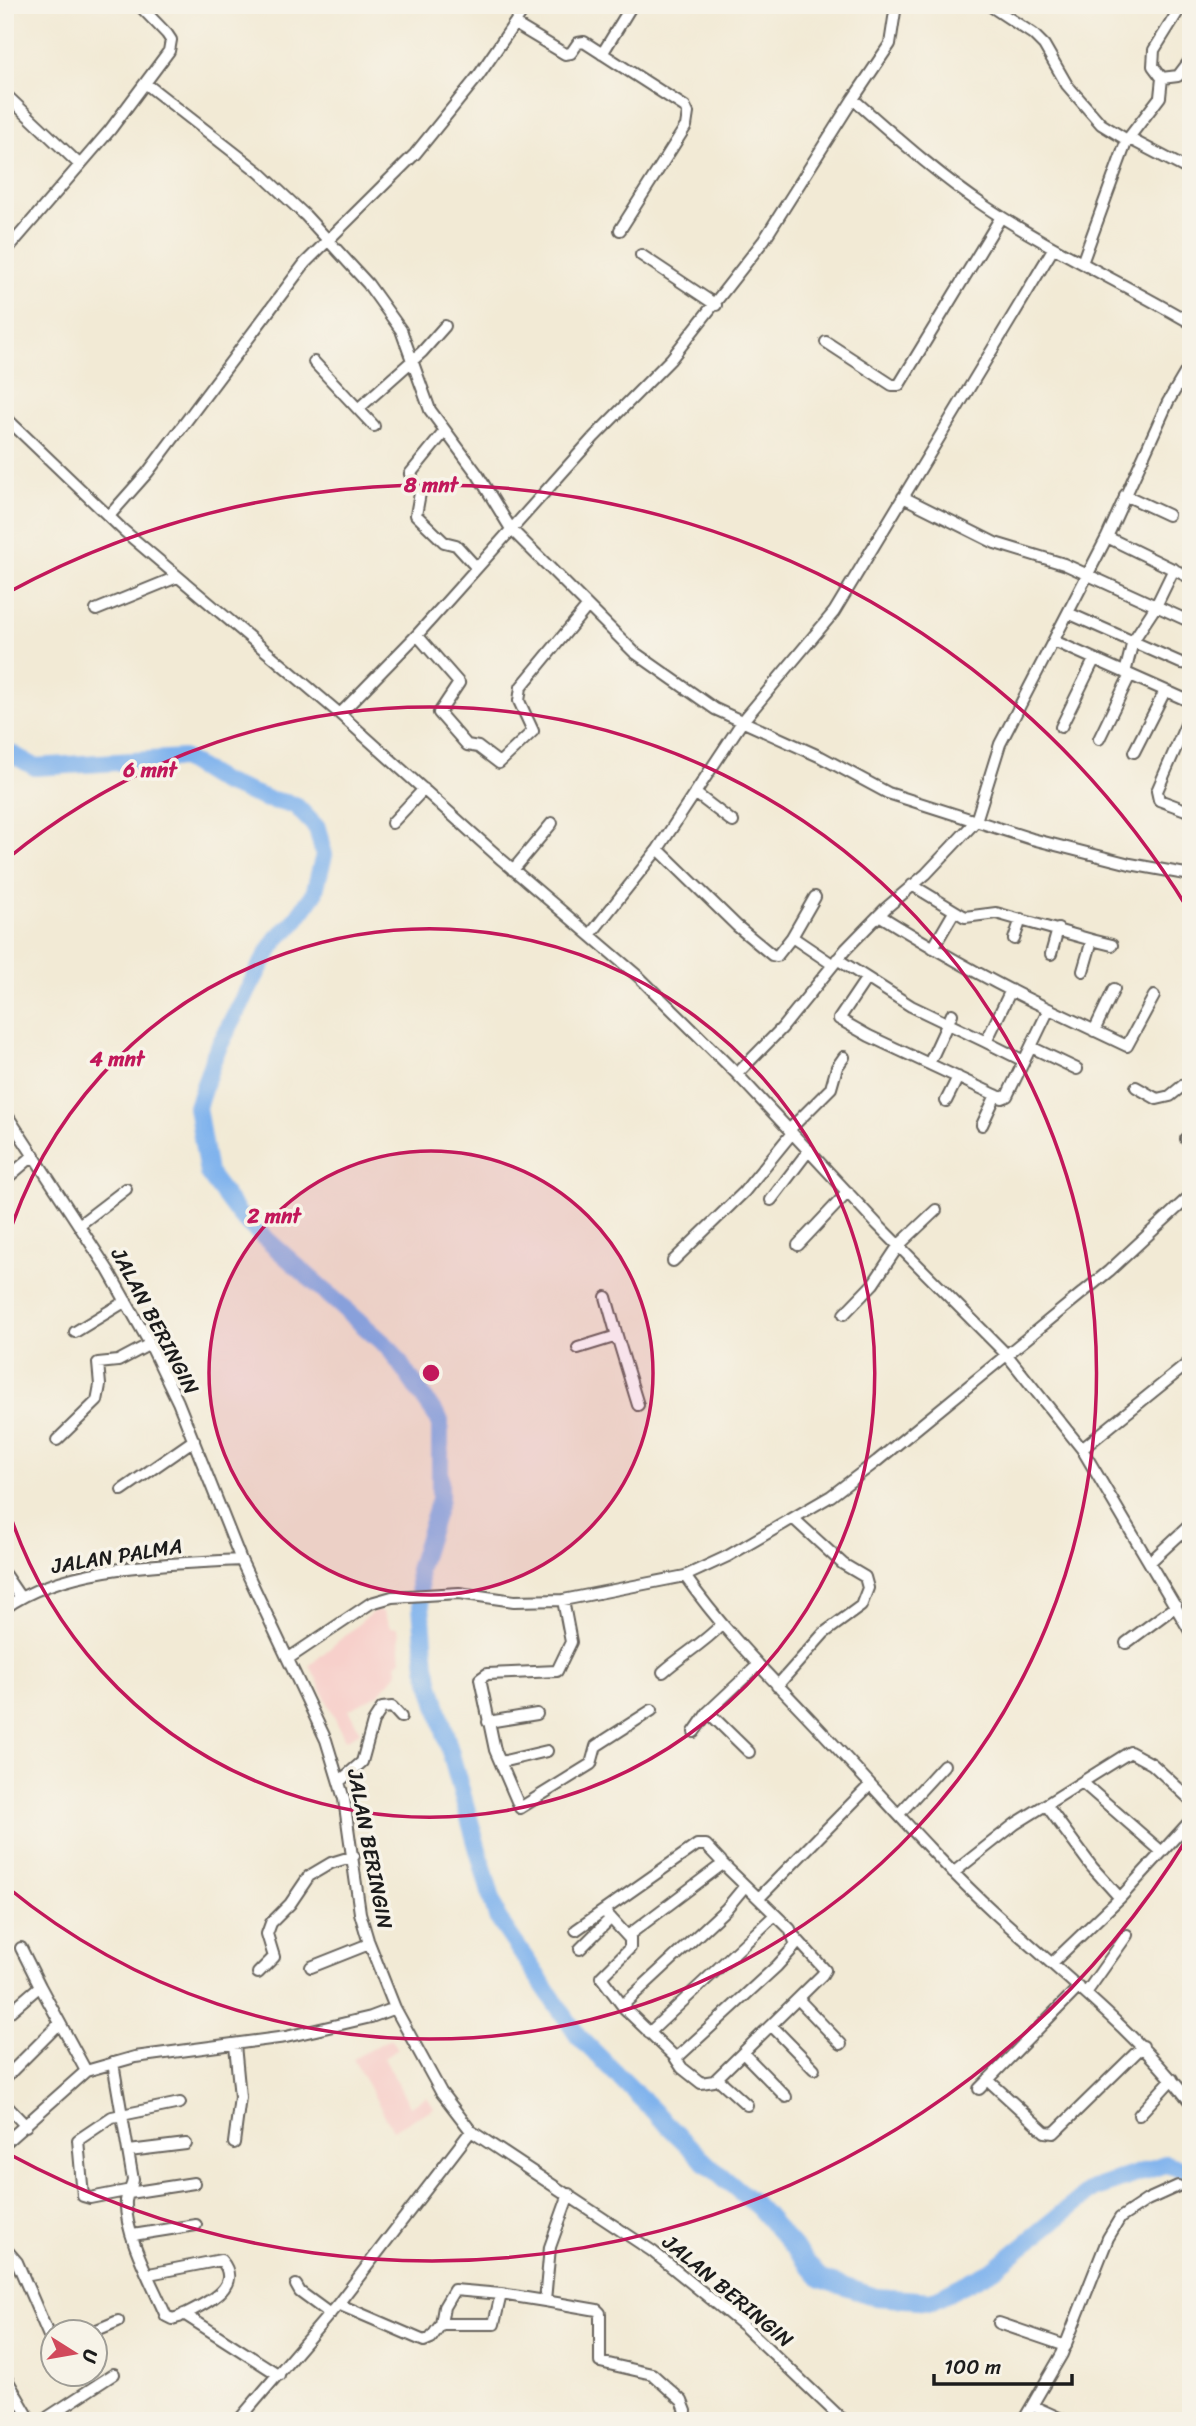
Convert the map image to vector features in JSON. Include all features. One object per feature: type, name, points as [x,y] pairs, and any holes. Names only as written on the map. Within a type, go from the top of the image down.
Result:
[{"type":"street","points":[[5,252],[80,165],[169,51],[171,40],[139,5]]},
{"type":"street","points":[[109,516],[148,471],[305,263],[415,154],[479,75],[527,5]]},
{"type":"street","points":[[602,54],[632,5]]},
{"type":"street","points":[[340,714],[417,635],[594,437],[671,359],[716,305],[764,240],[890,44],[897,5]]},
{"type":"street","points":[[989,5],[1033,34],[1101,124],[1191,171]]},
{"type":"street","points":[[1082,263],[1127,139],[1160,97],[1162,78],[1153,66],[1154,50],[1182,5]]},
{"type":"street","points":[[515,24],[565,54],[571,53],[580,42],[685,107],[688,113],[686,126],[620,230]]},
{"type":"street","points":[[1162,78],[1178,76],[1191,59]]},
{"type":"street","points":[[145,83],[259,172],[328,241],[393,316],[412,360],[422,396],[511,529],[634,652],[715,709],[821,757],[888,793],[1096,856],[1191,875]]},
{"type":"street","points":[[5,94],[80,165]]},
{"type":"street","points":[[853,99],[945,178],[1001,216],[1053,248],[1191,323]]},
{"type":"street","points":[[826,342],[892,385],[899,385],[1001,216]]},
{"type":"street","points":[[590,935],[658,849],[741,722],[834,612],[1053,248]]},
{"type":"street","points":[[641,255],[716,305]]},
{"type":"street","points":[[358,409],[445,326]]},
{"type":"street","points":[[314,362],[374,426]]},
{"type":"street","points":[[1107,537],[1168,402],[1191,364]]},
{"type":"street","points":[[737,1074],[840,964],[878,915],[912,886],[976,821],[1000,744],[1107,537],[1191,364]]},
{"type":"street","points":[[5,417],[177,577],[340,714],[513,870],[639,977],[737,1074],[1007,1355],[1082,1449],[1151,1561],[1191,1633]]},
{"type":"street","points":[[445,431],[410,474],[420,494],[416,515],[444,542],[456,545],[476,568]]},
{"type":"street","points":[[1125,495],[1168,515]]},
{"type":"street","points":[[904,497],[995,543],[1041,555],[1191,622]]},
{"type":"street","points":[[1107,537],[1191,578]]},
{"type":"street","points":[[1099,736],[1127,674],[1135,642],[1174,569]]},
{"type":"street","points":[[96,610],[177,577]]},
{"type":"street","points":[[417,635],[459,683],[439,712],[467,745],[478,747],[499,763],[533,731],[519,701],[520,687],[587,607]]},
{"type":"street","points":[[1068,613],[1181,663],[1191,664]]},
{"type":"street","points":[[1054,641],[1191,702]]},
{"type":"street","points":[[1061,724],[1094,660]]},
{"type":"street","points":[[1134,750],[1165,691]]},
{"type":"street","points":[[1191,713],[1157,791],[1159,800],[1191,812]]},
{"type":"street","points":[[392,823],[424,789]]},
{"type":"street","points":[[695,793],[733,822]]},
{"type":"street","points":[[513,870],[552,822]]},
{"type":"street","points":[[658,849],[737,926],[772,955],[777,956],[792,937],[815,897]]},
{"type":"street","points":[[912,886],[968,918],[988,912],[1112,945]]},
{"type":"street","points":[[933,948],[954,912]]},
{"type":"street","points":[[878,915],[1011,990],[1128,1046],[1154,996]]},
{"type":"street","points":[[1014,939],[1021,919]]},
{"type":"street","points":[[1051,954],[1058,929]]},
{"type":"street","points":[[792,937],[866,979],[950,1019],[986,1042],[1024,1061]]},
{"type":"street","points":[[1083,971],[1092,940]]},
{"type":"street","points":[[866,979],[839,1018],[996,1095],[1007,1096],[1049,1009]]},
{"type":"street","points":[[1094,1031],[1114,989]]},
{"type":"street","points":[[986,1042],[1011,990]]},
{"type":"street","points":[[929,1063],[950,1019]]},
{"type":"street","points":[[1031,1047],[1077,1069]]},
{"type":"street","points":[[673,1261],[744,1192],[791,1131],[831,1088],[836,1067],[844,1057]]},
{"type":"street","points":[[946,1101],[958,1077]]},
{"type":"street","points":[[1136,1087],[1157,1098],[1170,1096],[1191,1079]]},
{"type":"street","points":[[982,1125],[996,1095]]},
{"type":"street","name":"JALAN BERINGIN","points":[[5,1112],[10,1128],[34,1155],[126,1301],[150,1344],[194,1440],[241,1560],[326,1740],[340,1781],[354,1856],[360,1913],[369,1944],[395,2008],[427,2070],[471,2131],[652,2251],[743,2325],[844,2421]]},
{"type":"street","points":[[771,1200],[809,1150]]},
{"type":"street","points":[[5,1180],[34,1155]]},
{"type":"street","points":[[79,1225],[126,1189]]},
{"type":"street","points":[[798,1245],[848,1192]]},
{"type":"street","points":[[289,1658],[371,1603],[391,1597],[459,1593],[514,1601],[563,1600],[685,1576],[794,1519],[831,1496],[1109,1271],[1191,1195]]},
{"type":"street","points":[[844,1314],[873,1284],[900,1245],[936,1210]]},
{"type":"street","points":[[606,1297],[638,1405]]},
{"type":"street","points":[[75,1332],[126,1301]]},
{"type":"street","points":[[578,1348],[617,1336]]},
{"type":"street","points":[[57,1440],[97,1401],[100,1385],[98,1363],[118,1361],[150,1344]]},
{"type":"street","points":[[1082,1449],[1191,1362]]},
{"type":"street","points":[[122,1490],[194,1440]]},
{"type":"street","points":[[777,1686],[824,1633],[861,1606],[868,1588],[865,1577],[843,1564],[794,1519]]},
{"type":"street","points":[[1151,1561],[1191,1524]]},
{"type":"street","name":"JALAN PALMA","points":[[5,1608],[20,1597],[66,1581],[150,1566],[241,1560]]},
{"type":"street","points":[[5,1575],[20,1597]]},
{"type":"street","points":[[685,1576],[721,1625],[757,1666],[953,1873],[1143,2046],[1191,2103]]},
{"type":"street","points":[[563,1600],[571,1642],[557,1671],[487,1674],[481,1679],[488,1722],[520,1808],[591,1764],[596,1746],[652,1710]]},
{"type":"street","points":[[1126,1643],[1175,1606]]},
{"type":"street","points":[[663,1672],[686,1651],[700,1647],[721,1625]]},
{"type":"street","points":[[694,1732],[708,1712],[757,1666]]},
{"type":"street","points":[[340,1781],[362,1762],[373,1722],[382,1708],[392,1707],[401,1717]]},
{"type":"street","points":[[708,1712],[749,1752]]},
{"type":"street","points":[[488,1722],[537,1714]]},
{"type":"street","points":[[501,1762],[547,1751]]},
{"type":"street","points":[[953,1873],[1015,1824],[1130,1752],[1152,1764],[1191,1800]]},
{"type":"street","points":[[899,1814],[944,1765]]},
{"type":"street","points":[[1083,1783],[1163,1852]]},
{"type":"street","points":[[759,1898],[870,1785]]},
{"type":"street","points":[[1046,1806],[1092,1867],[1120,1898]]},
{"type":"street","points":[[1052,1963],[1120,1898],[1191,1820]]},
{"type":"street","points":[[576,1930],[697,1844],[706,1845],[759,1898],[825,1970],[717,2078],[701,2083],[682,2068],[674,2056],[625,2009],[600,1979],[630,1948],[630,1934],[721,1862]]},
{"type":"street","points":[[258,1973],[274,1957],[268,1941],[268,1928],[290,1904],[301,1885],[318,1869],[354,1856]]},
{"type":"street","points":[[625,2009],[626,2002],[726,1909],[745,1886]]},
{"type":"street","points":[[603,1910],[629,1938]]},
{"type":"street","points":[[649,2033],[775,1915]]},
{"type":"street","points":[[580,1949],[611,1919]]},
{"type":"street","points":[[979,2089],[1082,1990],[1127,1936]]},
{"type":"street","points":[[674,2056],[680,2055],[794,1950],[795,1937]]},
{"type":"street","points":[[311,1967],[369,1944]]},
{"type":"street","points":[[21,1948],[86,2071]]},
{"type":"street","points":[[5,2016],[40,1986]]},
{"type":"street","points":[[5,1998],[14,2007]]},
{"type":"street","points":[[798,1999],[841,2044]]},
{"type":"street","points":[[5,2143],[86,2071],[172,2052],[235,2045],[322,2029],[395,2008]]},
{"type":"street","points":[[5,2078],[60,2023]]},
{"type":"street","points":[[771,2025],[814,2069]]},
{"type":"street","points":[[234,2143],[240,2096],[235,2045]]},
{"type":"street","points":[[988,2080],[1045,2132],[1054,2133],[1143,2046]]},
{"type":"street","points":[[743,2053],[786,2097]]},
{"type":"street","points":[[113,2063],[133,2180],[126,2202],[133,2235],[166,2316],[172,2319],[184,2314],[226,2289],[223,2261],[149,2274]]},
{"type":"street","points":[[717,2078],[747,2105]]},
{"type":"street","points":[[1139,2115],[1172,2079]]},
{"type":"street","points":[[180,2103],[121,2115],[78,2140],[82,2192],[90,2198],[194,2183]]},
{"type":"street","points":[[5,2104],[26,2126]]},
{"type":"street","points":[[238,2421],[330,2314],[471,2131]]},
{"type":"street","points":[[129,2151],[186,2144]]},
{"type":"street","points":[[1023,2421],[1066,2346],[1108,2238],[1120,2218],[1147,2200],[1178,2186]]},
{"type":"street","points":[[545,2301],[550,2247],[569,2194]]},
{"type":"street","points":[[133,2235],[196,2225]]},
{"type":"street","points":[[5,2248],[17,2262],[41,2318]]},
{"type":"street","points":[[5,2269],[17,2262]]},
{"type":"street","points":[[296,2285],[300,2292],[330,2314]]},
{"type":"street","points":[[338,2304],[421,2341],[430,2339],[441,2324],[444,2307],[454,2290],[588,2306],[600,2313],[600,2362],[652,2374],[682,2401],[686,2411],[680,2421]]},
{"type":"street","points":[[441,2324],[494,2324],[501,2294]]},
{"type":"street","points":[[184,2314],[279,2375]]},
{"type":"street","points":[[108,2325],[118,2321]]},
{"type":"street","points":[[999,2323],[1066,2346]]},
{"type":"street","points":[[47,2419],[114,2374]]},
{"type":"street","points":[[5,2376],[17,2401],[31,2421]]},
{"type":"street","points":[[5,2405],[17,2401]]},
{"type":"street","points":[[1033,2406],[1066,2421]]},
{"type":"shaded area","points":[[375,1610],[383,1612],[390,1627],[398,1628],[401,1660],[396,1664],[398,1672],[379,1694],[349,1710],[360,1732],[345,1740],[310,1665]]},
{"type":"shaded area","points":[[391,2038],[398,2049],[384,2058],[410,2106],[427,2097],[434,2108],[393,2130],[353,2059]]},
{"type":"waterway","points":[[5,750],[35,767],[183,758],[222,782],[267,799],[295,805],[317,828],[324,855],[314,894],[292,925],[277,938],[260,967],[215,1054],[197,1107],[208,1173],[240,1216],[390,1349],[440,1421],[440,1499],[418,1570],[426,1666],[497,1917],[578,2036],[705,2162],[759,2208],[821,2279],[876,2297],[932,2301],[994,2269],[1093,2189],[1165,2164],[1191,2171]]}]
